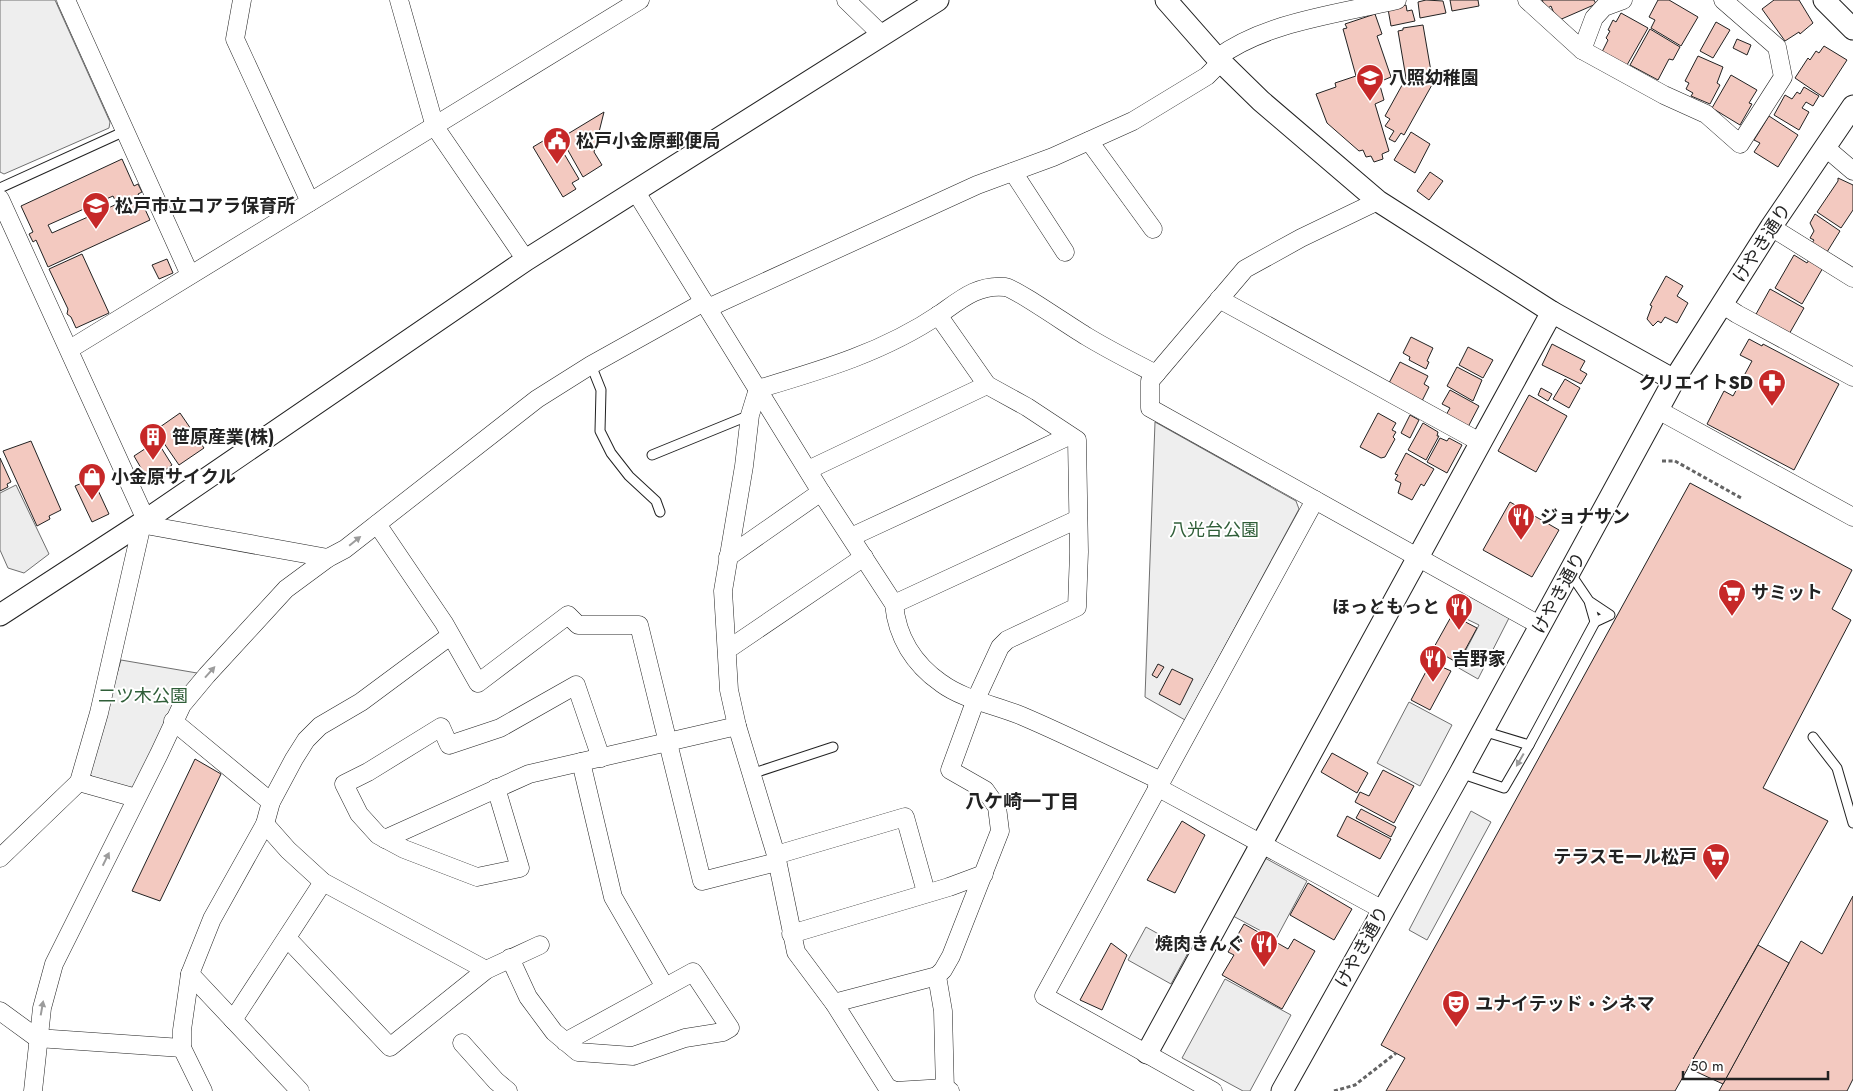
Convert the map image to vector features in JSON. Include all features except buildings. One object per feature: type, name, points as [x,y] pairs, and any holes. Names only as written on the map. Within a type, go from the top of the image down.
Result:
[{"type":"street","points":[[66,0],[190,275]]},
{"type":"street","points":[[242,0],[235,39],[310,202]]},
{"type":"street","points":[[399,0],[435,127],[526,260]]},
{"type":"street","points":[[70,349],[640,0]]},
{"type":"street","points":[[846,0],[882,35]]},
{"type":"street","points":[[2,610],[142,523],[526,260],[938,0]]},
{"type":"street","points":[[1166,0],[1219,60],[1275,113],[1378,200],[1552,312],[1674,380]]},
{"type":"street","points":[[33,1091],[37,1038],[42,1008],[54,964],[173,721],[182,705],[207,675],[286,589],[328,558],[345,549],[537,399],[591,365],[706,305],[977,185],[1133,122],[1207,76],[1219,60],[1236,44],[1261,32],[1397,0]]},
{"type":"street","points":[[1527,0],[1582,50],[1706,114],[1740,144],[1783,77],[1777,47],[1724,0]]},
{"type":"street","points":[[1582,50],[1594,18],[1604,7],[1623,0]]},
{"type":"street","points":[[1828,2],[1853,29]]},
{"type":"street","name":"けやき通り","points":[[1282,1091],[1460,773],[1674,380],[1771,228],[1853,106]]},
{"type":"street","points":[[1089,141],[1152,230]]},
{"type":"street","points":[[1826,148],[1853,171]]},
{"type":"street","points":[[1013,172],[1065,252]]},
{"type":"street","points":[[636,192],[821,492],[894,604],[896,625],[913,658],[940,683],[976,699],[1021,715],[1159,784],[1260,843],[1382,910]]},
{"type":"street","points":[[0,199],[70,349],[142,523],[99,713],[79,782],[0,858]]},
{"type":"street","points":[[1378,200],[1301,238],[1245,269],[1150,381],[1150,408],[1541,626]]},
{"type":"street","points":[[1771,228],[1853,278]]},
{"type":"street","points":[[758,389],[838,365],[883,347],[938,315],[968,293],[983,289],[1006,287],[1087,337],[1156,374]]},
{"type":"street","points":[[1219,299],[1480,442]]},
{"type":"street","points":[[1722,304],[1853,377]]},
{"type":"street","points":[[1147,1053],[1260,843],[1418,559],[1552,312]]},
{"type":"street","points":[[834,1003],[937,976],[944,970],[1000,831],[998,807],[985,790],[950,770],[976,699],[1000,647],[1007,640],[1077,607],[1080,552],[1077,440],[1027,407],[987,385],[938,315]]},
{"type":"street","points":[[808,470],[987,385]]},
{"type":"street","points":[[758,389],[750,415],[744,466],[723,591],[729,690],[737,726],[777,858],[796,952],[834,1003],[887,1087],[895,1091],[947,1090],[943,1011],[937,976]]},
{"type":"street","points":[[1658,410],[1853,517]]},
{"type":"street","points":[[851,537],[1069,436]]},
{"type":"street","points":[[728,557],[821,492]]},
{"type":"street","points":[[1213,1091],[1044,996],[1315,500]]},
{"type":"street","points":[[894,604],[1078,519]]},
{"type":"street","points":[[142,523],[328,558]]},
{"type":"street","points":[[376,524],[444,623],[478,682],[568,615],[578,625],[639,625],[702,881],[905,817],[926,892]]},
{"type":"street","points":[[727,650],[864,557]]},
{"type":"street","points":[[203,1091],[182,1048],[182,1030],[190,974],[212,919],[265,824],[271,802],[294,759],[306,740],[320,726],[361,702],[450,636]]},
{"type":"street","points":[[496,788],[520,868],[477,877],[378,835],[359,814],[344,784],[368,772],[441,727],[449,745],[500,728],[576,685],[601,758]]},
{"type":"street","points":[[173,721],[271,802]]},
{"type":"street","points":[[385,839],[529,774],[737,726]]},
{"type":"street","points":[[581,762],[612,897],[665,987]]},
{"type":"street","points":[[79,782],[136,798]]},
{"type":"street","points":[[265,824],[288,850],[323,882],[486,970]]},
{"type":"street","points":[[791,934],[984,874]]},
{"type":"street","points":[[233,1020],[323,882]]},
{"type":"street","points":[[287,938],[390,1047],[486,970],[540,945]]},
{"type":"street","points":[[510,958],[528,997],[554,1032],[565,1042],[578,1052],[633,1056],[685,1038],[723,1032],[730,1028],[693,972],[565,1042]]},
{"type":"street","points":[[190,974],[300,1091]]},
{"type":"street","points":[[0,1011],[37,1038],[182,1048]]},
{"type":"street","points":[[462,1043],[496,1081],[508,1091]]},
{"type":"lane","points":[[0,188],[125,131]]},
{"type":"lane","points":[[591,365],[601,390],[600,431],[612,453],[629,476],[656,501],[660,512]]},
{"type":"lane","points":[[652,455],[750,415]]},
{"type":"lane","points":[[1460,773],[1504,788],[1595,622],[1610,615],[1590,600],[1570,573]]},
{"type":"lane","points":[[1590,600],[1595,622]]},
{"type":"lane","points":[[1483,731],[1529,744]]},
{"type":"lane","points":[[1813,737],[1837,768],[1853,823]]},
{"type":"lane","points":[[751,774],[834,746]]},
{"type":"path","points":[[1662,461],[1675,461],[1743,499]]},
{"type":"path","points":[[1334,1091],[1355,1085],[1396,1053]]},
{"type":"green space","points":[[0,0],[55,0],[110,122],[109,128],[4,174],[0,172]]},
{"type":"green space","name":"八光台公園","points":[[1155,422],[1296,501],[1299,509],[1185,720],[1145,697]]},
{"type":"green space","name":"二ツ木公園","points":[[121,660],[197,673],[134,787],[106,790],[88,772]]},
{"type":"green space","points":[[1471,811],[1491,822],[1427,940],[1409,930]]},
{"type":"shaded area","points":[[16,485],[49,554],[24,573],[8,568],[0,550],[0,493]]},
{"type":"shaded area","points":[[1463,592],[1509,618],[1478,679],[1457,667],[1479,625],[1452,612]]},
{"type":"shaded area","points":[[1409,702],[1452,725],[1420,786],[1377,763]]},
{"type":"shaded area","points":[[1265,858],[1307,881],[1276,939],[1233,916]]},
{"type":"shaded area","points":[[1146,927],[1189,951],[1171,984],[1128,960]]},
{"type":"shaded area","points":[[1225,979],[1291,1015],[1250,1091],[1243,1091],[1182,1058]]},
{"type":"place","name":"八照幼稚園","points":[[1370,102]]},
{"type":"place","name":"松戸小金原郵便局","points":[[557,165]]},
{"type":"place","name":"松戸市立コアラ保育所","points":[[96,230]]},
{"type":"place","name":"クリエイトSD","points":[[1772,407]]},
{"type":"place","name":"笹原産業(株)","points":[[153,461]]},
{"type":"place","name":"小金原サイクル","points":[[92,501]]},
{"type":"place","name":"ジョナサン","points":[[1521,541]]},
{"type":"place","name":"サミット","points":[[1732,617]]},
{"type":"place","name":"ほっともっと","points":[[1459,631]]},
{"type":"place","name":"吉野家","points":[[1433,683]]},
{"type":"place","name":"テラスモール松戸","points":[[1716,881]]},
{"type":"place","name":"焼肉きんぐ","points":[[1264,968]]},
{"type":"place","name":"ユナイテッド・シネマ","points":[[1456,1028]]},
{"type":"district","name":"八ケ崎一丁目","points":[[1022,801]]}]
